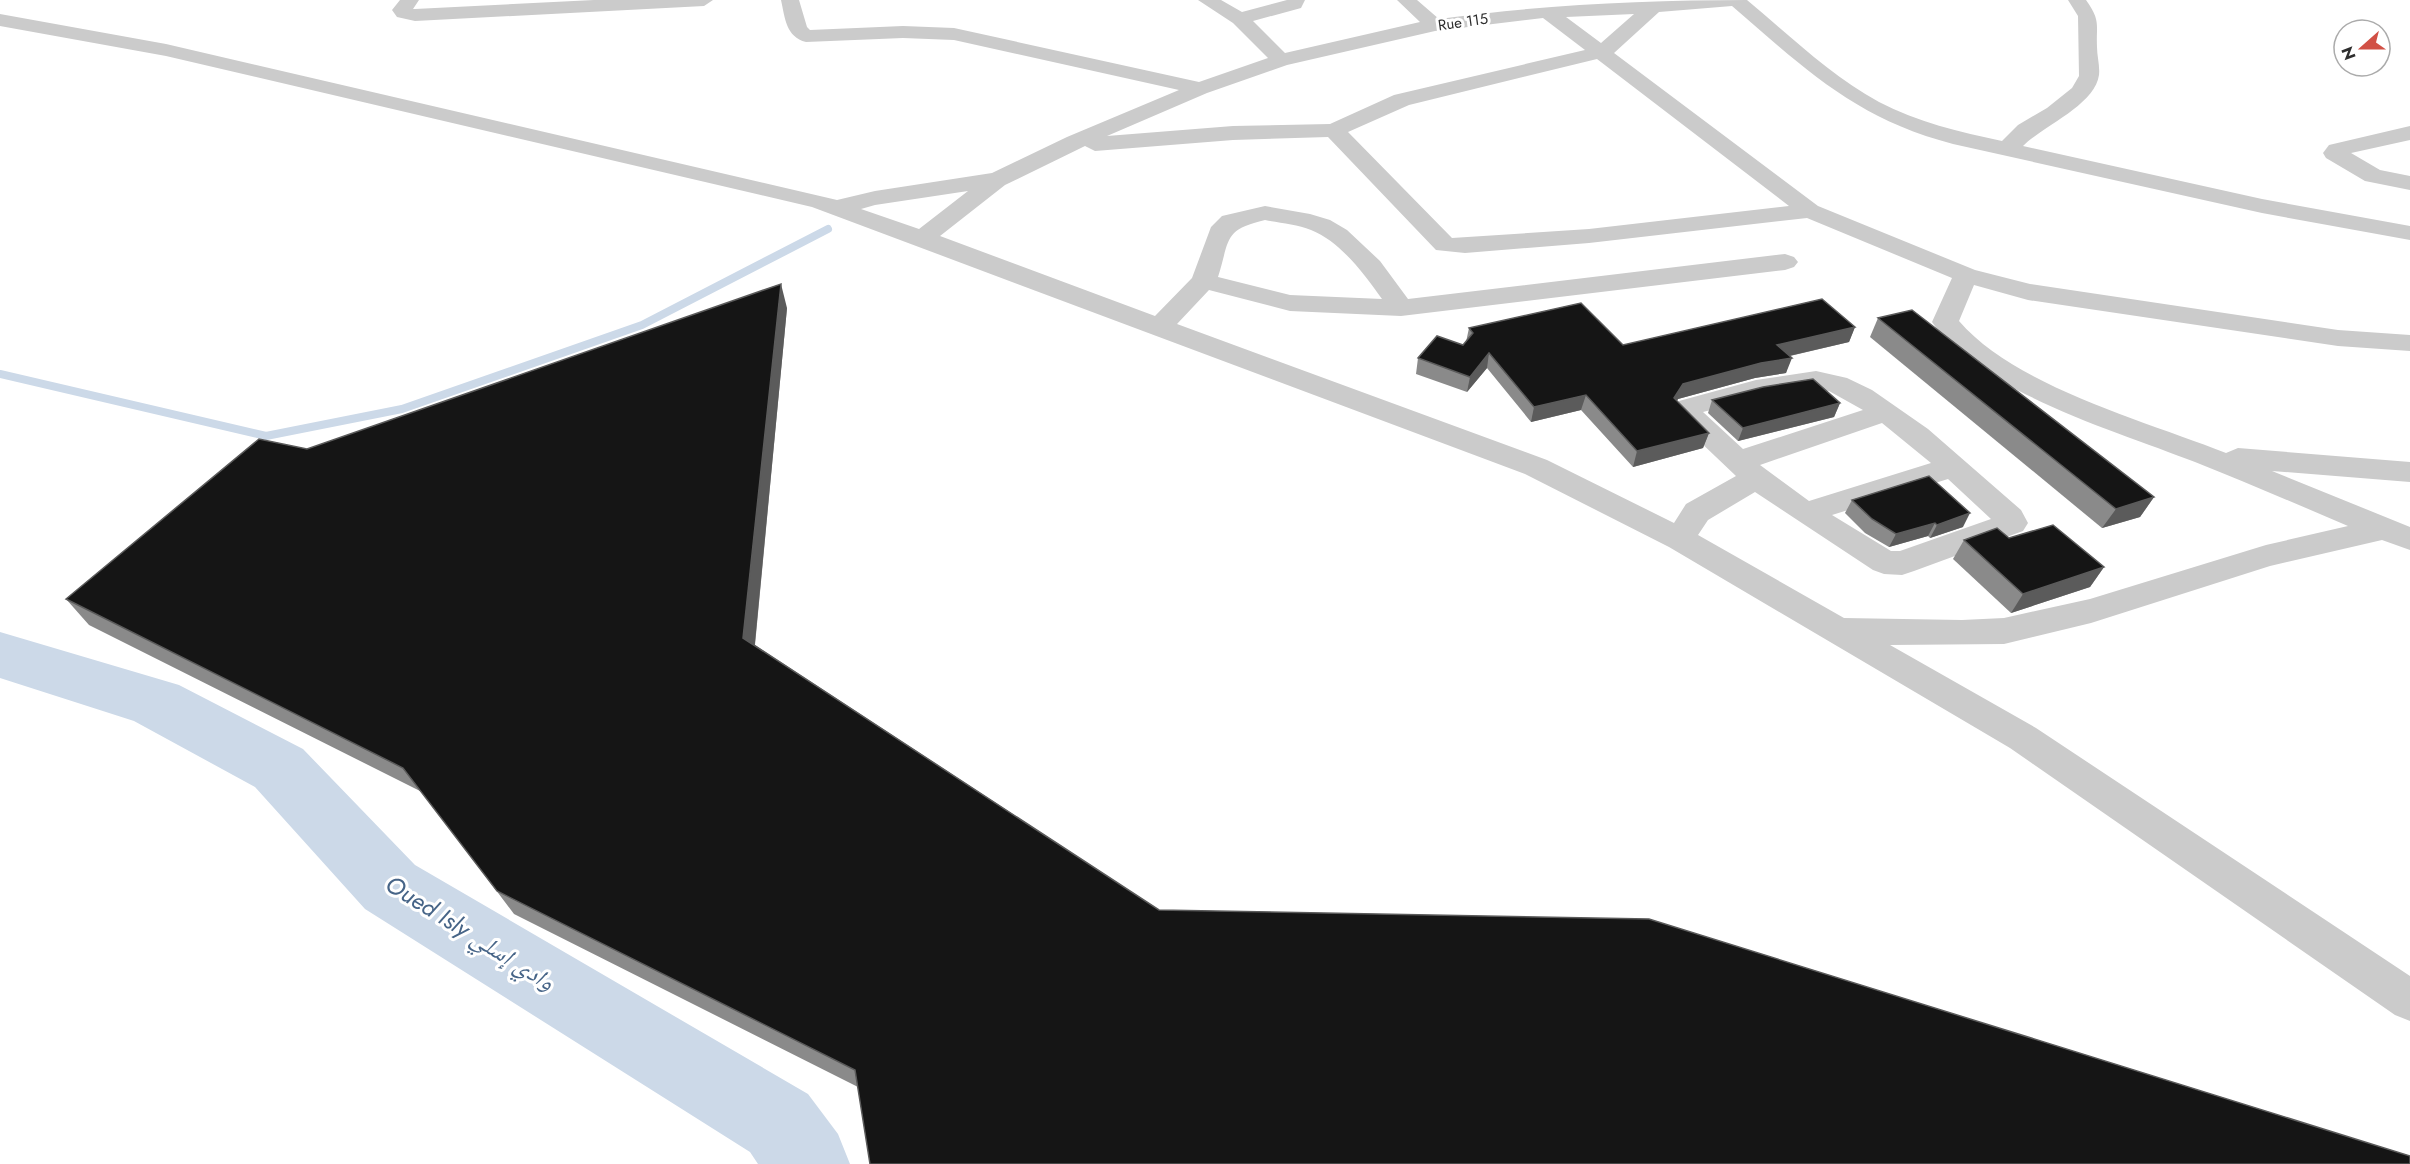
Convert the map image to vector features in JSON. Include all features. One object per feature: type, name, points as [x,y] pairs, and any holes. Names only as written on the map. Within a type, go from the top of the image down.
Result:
[{"type":"street","points":[[410,0],[402,9],[404,13],[415,15],[534,4],[704,0]]},
{"type":"street","points":[[790,0],[798,30],[806,36],[903,32],[954,34],[1200,89]]},
{"type":"street","points":[[1207,0],[1240,19],[1281,60]]},
{"type":"street","points":[[1240,19],[1294,4],[1296,0]]},
{"type":"street","points":[[1406,0],[1436,25]]},
{"type":"street","points":[[1508,0],[1525,13]]},
{"type":"street","points":[[1736,0],[1826,75],[1868,105],[1912,124],[1953,137],[2262,206],[2410,233]]},
{"type":"street","name":"Rue 115","points":[[997,180],[1066,147],[1200,89],[1281,60],[1436,25],[1525,13],[1612,5],[1654,7],[1736,0]]},
{"type":"street","points":[[2007,149],[2026,130],[2064,105],[2080,91],[2090,76],[2086,48],[2088,16],[2077,0]]},
{"type":"street","points":[[1066,147],[1233,133],[1334,130],[1402,100],[1603,52],[1654,7]]},
{"type":"street","points":[[1547,12],[1603,52],[1810,211],[1966,275],[2028,292],[2338,338],[2410,343]]},
{"type":"street","points":[[0,20],[166,50],[834,208],[922,238],[1536,467],[1680,539],[2023,738],[2410,1000]]},
{"type":"street","points":[[1334,130],[1445,245],[1465,246],[1589,236],[1810,211]]},
{"type":"street","points":[[2410,133],[2337,150],[2334,153],[2373,176],[2410,183]]},
{"type":"street","points":[[834,208],[896,195],[997,180]]},
{"type":"street","points":[[922,238],[997,180]]},
{"type":"street","points":[[1161,328],[1206,282],[1220,232],[1231,221],[1265,213],[1321,225],[1338,235],[1371,266],[1401,308]]},
{"type":"street","points":[[1206,282],[1290,303],[1401,308],[1785,262]]},
{"type":"street","points":[[1966,275],[1945,322],[1957,338],[1979,355],[2021,379],[2074,403],[2397,534]]},
{"type":"street","points":[[1829,380],[1886,412],[1952,467],[2010,518],[2012,523],[2010,526],[1902,563],[1893,564],[1884,562],[1805,513],[1746,470],[1689,419],[1685,412],[1689,407],[1756,389],[1829,380]]},
{"type":"street","points":[[1680,539],[1697,512],[1746,470],[1886,412]]},
{"type":"street","points":[[2205,455],[2410,472]]},
{"type":"street","points":[[1805,513],[1952,467]]},
{"type":"street","points":[[1839,630],[1940,633],[2004,630],[2091,611],[2266,556],[2397,534]]},
{"type":"building","points":[[781,284],[743,638],[1159,910],[1649,919],[2410,1156],[2410,1164],[870,1164],[855,1070],[497,891],[403,768],[66,599],[259,439],[307,449]]},
{"type":"building","points":[[1822,299],[1855,327],[1777,345],[1792,358],[1761,363],[1683,384],[1674,398],[1709,433],[1637,451],[1586,395],[1534,407],[1489,353],[1470,377],[1418,358],[1437,336],[1463,345],[1473,333],[1469,328],[1581,303],[1623,345]]},
{"type":"building","points":[[1912,310],[2154,497],[2116,509],[1878,318]]},
{"type":"building","points":[[1813,379],[1840,403],[1743,428],[1712,400],[1763,387]]},
{"type":"building","points":[[1929,476],[1970,513],[1937,525],[1935,523],[1896,534],[1872,519],[1852,500]]},
{"type":"building","points":[[2053,525],[2104,567],[2023,594],[1964,540],[1997,528],[2009,538]]},
{"type":"waterway","points":[[0,374],[266,436],[402,409],[642,325],[828,229]]},
{"type":"waterway","name":"Oued Isly وادي إسلي","points":[[0,655],[156,703],[279,768],[390,887],[779,1123],[808,1164]]}]
